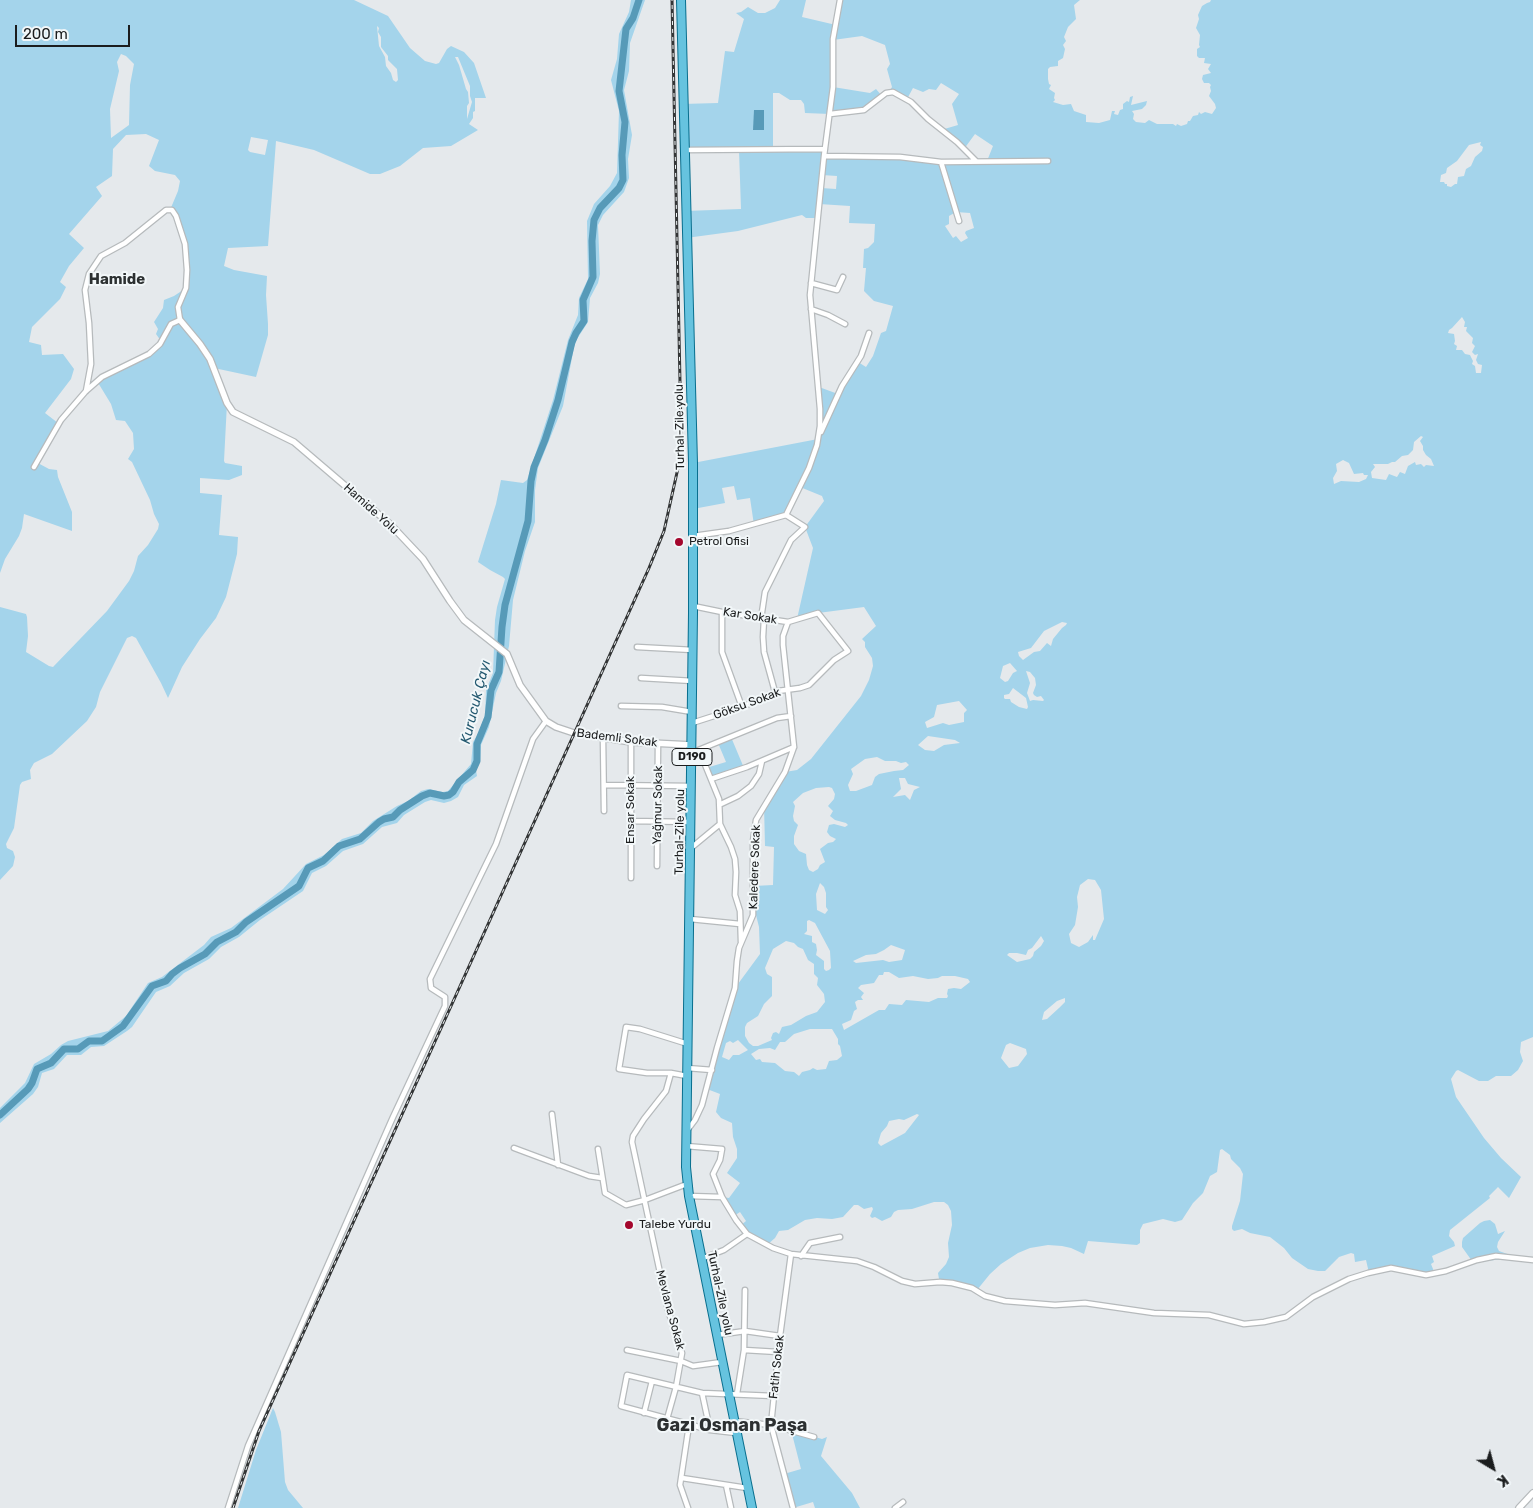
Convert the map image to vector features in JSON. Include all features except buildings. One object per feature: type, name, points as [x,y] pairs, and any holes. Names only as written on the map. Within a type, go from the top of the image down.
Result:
[{"type":"main road","name":"Turhal-Zile yolu","points":[[681,0],[693,536],[692,723],[694,749],[691,786],[686,1132],[687,1184],[752,1508]]},
{"type":"street","points":[[819,436],[820,409],[811,309],[811,283],[833,87],[833,40],[840,0]]},
{"type":"street","points":[[830,114],[864,110],[886,93],[893,92],[911,102],[976,161]]},
{"type":"street","points":[[684,150],[825,149]]},
{"type":"street","points":[[824,156],[900,157],[941,162],[1048,161]]},
{"type":"street","points":[[941,162],[959,221]]},
{"type":"street","points":[[34,467],[60,420],[86,391],[102,377],[149,354],[160,344],[171,324],[180,320],[178,307],[187,282],[185,244],[176,216],[169,209],[125,243],[101,256],[89,274],[85,298],[89,324],[91,364],[86,391]]},
{"type":"street","points":[[811,283],[837,290],[843,277]]},
{"type":"street","points":[[811,309],[845,324]]},
{"type":"street","name":"Hamide Yolu","points":[[180,320],[210,359],[227,403],[233,412],[294,442],[390,524],[423,559],[464,620],[507,654],[520,685],[546,721]]},
{"type":"street","points":[[693,536],[729,531],[786,515],[809,468],[819,436],[842,386],[861,356],[869,333]]},
{"type":"street","points":[[775,692],[764,652],[763,619],[765,592],[791,540],[805,528],[786,515]]},
{"type":"street","name":"Kar Sokak","points":[[693,606],[788,622],[818,612],[848,651]]},
{"type":"street","points":[[722,612],[722,652],[742,707]]},
{"type":"street","name":"Kaledere Sokak","points":[[686,1132],[698,1114],[712,1070],[736,988],[737,961],[741,942],[751,922],[754,908],[753,841],[756,820],[784,772],[794,747],[782,636],[788,622]]},
{"type":"street","points":[[637,647],[693,650]]},
{"type":"street","name":"Göksu Sokak","points":[[692,723],[742,707],[775,692],[809,685],[834,660],[848,651]]},
{"type":"street","points":[[641,678],[693,681]]},
{"type":"street","points":[[621,706],[662,707],[692,712]]},
{"type":"street","points":[[741,942],[739,907],[735,895],[735,859],[720,824],[720,804],[711,779],[694,749],[777,718],[791,716]]},
{"type":"street","points":[[228,1508],[248,1446],[393,1117],[445,1006],[446,997],[433,990],[430,984],[433,973],[496,844],[532,741],[546,721]]},
{"type":"street","name":"Bademli Sokak","points":[[546,721],[571,733],[694,749]]},
{"type":"street","points":[[603,738],[604,811]]},
{"type":"street","name":"Ensar Sokak","points":[[631,878],[632,742]]},
{"type":"street","name":"Yağmur Sokak","points":[[657,866],[658,743]]},
{"type":"street","points":[[711,779],[762,761],[794,747]]},
{"type":"street","points":[[720,804],[738,796],[751,786],[759,774],[762,761]]},
{"type":"street","points":[[604,785],[691,786]]},
{"type":"street","points":[[631,821],[691,822]]},
{"type":"street","points":[[691,848],[720,824]]},
{"type":"street","points":[[690,919],[740,924]]},
{"type":"street","points":[[688,1044],[626,1027],[619,1069],[647,1073],[712,1070]]},
{"type":"street","name":"Mevlana Sokak","points":[[667,1419],[676,1387],[681,1361],[681,1348],[668,1310],[632,1139],[644,1119],[666,1090],[671,1073]]},
{"type":"street","points":[[552,1114],[558,1164]]},
{"type":"street","points":[[686,1146],[722,1149],[720,1160],[713,1174],[722,1196],[747,1234],[763,1244],[801,1256],[857,1261],[902,1281],[918,1284],[952,1283],[972,1288],[985,1296],[995,1299],[1055,1305],[1085,1302],[1154,1313],[1214,1316],[1244,1324],[1286,1317],[1314,1297],[1349,1279],[1391,1268],[1426,1275],[1496,1256],[1533,1260]]},
{"type":"street","points":[[514,1148],[589,1176],[602,1178]]},
{"type":"street","points":[[598,1149],[606,1194],[620,1202],[630,1205],[687,1184]]},
{"type":"street","points":[[689,1196],[722,1196]]},
{"type":"street","points":[[701,1259],[724,1250],[747,1234]]},
{"type":"street","points":[[801,1256],[810,1243],[840,1236]]},
{"type":"street","name":"Fatih Sokak","points":[[791,1254],[778,1352],[771,1425],[793,1508]]},
{"type":"street","points":[[737,1394],[744,1350],[745,1290]]},
{"type":"street","points":[[717,1335],[745,1331],[780,1336]]},
{"type":"street","points":[[627,1350],[681,1361],[693,1366],[722,1362]]},
{"type":"street","points":[[744,1350],[778,1352]]},
{"type":"street","points":[[736,1433],[710,1430],[621,1406],[627,1375],[702,1393],[774,1396]]},
{"type":"street","points":[[644,1413],[652,1381]]},
{"type":"street","points":[[702,1393],[710,1430]]},
{"type":"street","points":[[734,1421],[771,1425],[814,1437]]},
{"type":"street","points":[[688,1508],[681,1488],[689,1424]]},
{"type":"street","points":[[682,1478],[748,1488]]},
{"type":"street","points":[[726,1485],[731,1508]]},
{"type":"street","points":[[1519,1508],[1533,1493]]},
{"type":"street","points":[[895,1508],[903,1502]]},
{"type":"shaded area","points":[[0,0],[354,0],[388,16],[410,48],[425,61],[439,63],[447,49],[451,46],[464,52],[474,63],[486,98],[475,98],[475,111],[469,124],[478,130],[451,146],[423,148],[400,166],[380,174],[370,174],[314,150],[276,141],[268,246],[228,248],[224,266],[234,270],[267,276],[268,335],[256,377],[214,368],[227,403],[224,461],[225,463],[242,466],[242,475],[229,480],[200,478],[200,493],[222,495],[219,535],[238,537],[237,554],[226,597],[216,618],[182,667],[168,698],[136,638],[132,636],[127,638],[100,692],[96,707],[87,721],[52,754],[34,763],[30,770],[31,779],[22,782],[20,785],[14,828],[6,844],[7,848],[13,851],[15,857],[13,866],[0,880],[0,607],[26,614],[28,636],[26,652],[53,667],[107,611],[129,581],[138,556],[148,545],[159,524],[132,462],[128,459],[134,449],[133,433],[125,421],[116,420],[111,404],[97,381],[139,360],[161,341],[156,334],[158,329],[154,322],[163,308],[164,300],[186,288],[185,244],[176,216],[170,210],[180,181],[175,175],[155,171],[149,166],[159,140],[146,134],[126,135],[113,149],[112,176],[96,187],[102,196],[69,234],[84,248],[69,266],[60,282],[66,287],[60,299],[32,327],[29,342],[41,345],[42,355],[63,354],[74,369],[71,379],[45,413],[58,423],[36,462],[49,469],[57,470],[72,512],[72,531],[24,514],[19,536],[5,559],[0,573]],"holes":[[[377,26],[381,37],[381,47],[388,56],[388,60],[397,69],[398,80],[396,82],[386,66],[385,57],[379,46]],[[121,54],[134,64],[130,85],[129,125],[111,138],[110,109],[119,71],[117,62]],[[455,57],[458,57],[470,86],[472,102],[467,119],[468,92]],[[251,137],[268,140],[265,155],[248,150]]]},
{"type":"shaded area","points":[[631,0],[645,0],[630,43],[629,71],[624,90],[632,135],[628,159],[629,178],[624,192],[603,215],[598,225],[600,274],[598,283],[590,298],[588,322],[574,347],[563,406],[538,468],[535,490],[535,522],[525,551],[513,600],[509,646],[489,727],[481,745],[480,761],[476,770],[477,776],[464,785],[458,797],[444,803],[431,800],[425,802],[404,815],[397,823],[382,827],[363,844],[343,851],[326,866],[312,873],[303,891],[260,920],[239,937],[221,947],[209,959],[184,973],[170,986],[156,992],[132,1027],[127,1031],[104,1046],[91,1047],[81,1055],[67,1055],[54,1069],[42,1073],[38,1087],[33,1094],[0,1123],[0,1108],[25,1083],[34,1064],[68,1041],[108,1031],[126,1016],[148,983],[162,977],[204,945],[211,937],[231,928],[283,889],[306,864],[324,855],[342,839],[361,833],[373,821],[408,801],[421,791],[428,789],[448,791],[471,764],[473,742],[485,715],[486,690],[493,673],[495,620],[505,579],[478,562],[496,504],[501,480],[523,483],[527,480],[553,400],[568,340],[578,315],[579,298],[588,279],[587,221],[594,204],[610,186],[617,173],[619,111],[611,80],[617,59],[619,34],[629,12]]},
{"type":"shaded area","points":[[780,0],[806,0],[802,17],[836,25],[840,0],[1080,0],[1074,5],[1076,19],[1068,27],[1064,37],[1066,41],[1063,45],[1065,49],[1063,58],[1058,61],[1058,66],[1048,69],[1048,79],[1051,85],[1049,89],[1055,93],[1055,100],[1053,102],[1063,105],[1071,104],[1074,111],[1086,115],[1086,122],[1099,123],[1110,120],[1112,111],[1115,111],[1114,114],[1118,115],[1120,110],[1123,109],[1123,104],[1127,101],[1129,102],[1130,97],[1133,96],[1131,105],[1147,101],[1142,109],[1132,111],[1134,114],[1133,119],[1136,122],[1145,123],[1149,120],[1157,124],[1173,124],[1176,126],[1177,124],[1181,126],[1187,124],[1199,112],[1201,114],[1205,112],[1212,114],[1216,108],[1209,96],[1211,85],[1204,83],[1202,79],[1203,75],[1211,73],[1208,69],[1211,64],[1204,63],[1205,58],[1197,56],[1197,49],[1200,47],[1200,35],[1196,28],[1199,19],[1198,15],[1202,6],[1211,0],[1533,0],[1533,1037],[1521,1042],[1520,1052],[1523,1061],[1518,1070],[1511,1076],[1496,1076],[1488,1081],[1479,1081],[1458,1070],[1451,1079],[1456,1097],[1484,1138],[1521,1177],[1509,1198],[1498,1187],[1489,1196],[1490,1198],[1450,1230],[1449,1236],[1455,1246],[1432,1256],[1434,1262],[1431,1264],[1435,1274],[1396,1269],[1369,1273],[1366,1260],[1355,1262],[1354,1254],[1351,1253],[1339,1257],[1325,1271],[1308,1269],[1292,1258],[1284,1248],[1270,1237],[1250,1233],[1242,1229],[1234,1231],[1232,1226],[1240,1201],[1243,1174],[1230,1155],[1222,1149],[1220,1150],[1217,1172],[1210,1176],[1203,1193],[1193,1203],[1182,1220],[1175,1222],[1163,1219],[1143,1224],[1140,1230],[1140,1243],[1137,1245],[1088,1241],[1084,1254],[1062,1246],[1048,1245],[1030,1248],[1001,1264],[977,1290],[940,1282],[938,1273],[949,1257],[948,1243],[952,1225],[951,1211],[944,1202],[934,1202],[912,1209],[898,1210],[891,1217],[882,1221],[870,1216],[872,1207],[864,1209],[854,1205],[843,1217],[805,1220],[788,1230],[779,1231],[775,1238],[767,1245],[754,1239],[740,1226],[746,1221],[740,1212],[734,1216],[722,1197],[729,1198],[740,1183],[727,1173],[737,1158],[737,1149],[733,1137],[732,1123],[721,1118],[716,1112],[720,1094],[707,1089],[735,988],[760,954],[759,927],[754,907],[754,886],[773,885],[774,847],[765,846],[764,806],[785,772],[797,770],[811,759],[861,696],[873,666],[872,658],[862,639],[876,626],[864,607],[818,613],[797,619],[813,548],[805,527],[824,501],[822,496],[800,487],[786,515],[754,525],[750,498],[737,500],[734,486],[722,488],[725,503],[693,509],[693,463],[818,439],[819,387],[838,394],[858,362],[866,367],[873,356],[881,333],[886,331],[893,306],[874,301],[864,291],[866,268],[863,268],[864,249],[874,242],[875,224],[849,223],[850,206],[819,204],[818,218],[806,218],[802,215],[738,231],[686,238],[685,211],[741,209],[739,150],[684,150],[682,104],[718,103],[725,51],[734,52],[744,19],[736,13],[748,7],[758,13],[765,13],[775,8]],"holes":[[[862,36],[885,45],[890,64],[887,69],[892,87],[889,92],[907,99],[913,88],[923,92],[929,89],[936,90],[941,83],[959,94],[952,104],[958,125],[941,130],[964,149],[975,134],[993,146],[987,161],[941,162],[885,157],[824,156],[825,149],[773,149],[773,93],[779,93],[790,100],[801,100],[804,104],[805,113],[830,114],[864,110],[882,96],[876,89],[870,93],[833,87],[833,40]],[[1481,142],[1482,151],[1475,157],[1471,166],[1466,169],[1464,176],[1458,177],[1457,184],[1451,187],[1447,186],[1444,182],[1440,182],[1441,175],[1446,173],[1447,168],[1457,161],[1469,145]],[[822,175],[837,176],[836,189],[821,188]],[[956,212],[970,213],[974,228],[966,231],[965,233],[968,238],[961,242],[956,236],[953,238],[945,226],[949,224],[949,216]],[[1462,317],[1465,322],[1464,327],[1467,327],[1466,331],[1473,338],[1472,343],[1475,346],[1472,352],[1475,355],[1478,354],[1476,360],[1478,364],[1482,365],[1481,373],[1476,373],[1470,355],[1465,354],[1462,350],[1456,350],[1454,334],[1448,333],[1449,330]],[[1421,436],[1423,437],[1420,441],[1423,450],[1434,466],[1426,465],[1424,467],[1421,464],[1416,465],[1415,462],[1408,466],[1405,474],[1400,472],[1397,477],[1389,474],[1386,480],[1372,478],[1371,472],[1375,467],[1373,464],[1388,464],[1395,462],[1402,456],[1408,455],[1413,450],[1414,442]],[[1343,460],[1349,463],[1354,474],[1363,473],[1368,475],[1366,479],[1359,482],[1341,481],[1334,484],[1333,478],[1337,471],[1336,464]],[[1062,622],[1067,623],[1053,639],[1051,646],[1047,643],[1040,651],[1034,652],[1023,660],[1018,652],[1031,648],[1044,631]],[[1010,663],[1017,671],[1013,673],[1008,681],[1005,682],[1000,678],[1003,666]],[[1026,671],[1030,672],[1035,678],[1034,695],[1037,697],[1041,696],[1044,700],[1030,701],[1027,693],[1030,683]],[[1013,688],[1026,698],[1028,707],[1027,709],[1019,707],[1011,702],[1010,699],[1005,699],[1004,695],[1009,694]],[[959,701],[967,710],[964,713],[964,722],[949,725],[943,723],[927,728],[925,722],[934,717],[937,705]],[[928,736],[955,740],[960,743],[944,745],[934,751],[925,750],[918,745]],[[877,757],[885,761],[906,762],[909,765],[903,770],[879,774],[875,777],[872,785],[856,791],[850,791],[848,785],[853,774],[851,769],[865,759]],[[899,778],[905,778],[908,784],[920,787],[914,790],[910,800],[905,795],[893,797],[901,789]],[[816,788],[832,788],[835,794],[834,799],[828,806],[833,811],[830,816],[848,825],[845,827],[834,824],[829,825],[827,832],[836,839],[820,849],[825,862],[813,872],[809,870],[807,865],[806,854],[799,851],[794,844],[794,836],[798,825],[794,821],[793,816],[795,806],[793,802],[803,793]],[[1088,879],[1095,880],[1101,890],[1104,919],[1095,940],[1093,940],[1093,935],[1088,942],[1079,947],[1071,943],[1069,934],[1075,925],[1080,885]],[[820,883],[826,893],[826,907],[828,910],[825,914],[817,910],[816,894]],[[807,921],[815,923],[830,951],[831,968],[829,970],[826,971],[824,969],[824,961],[816,955],[816,944],[812,942],[812,936],[804,934],[807,931]],[[1041,936],[1044,941],[1030,959],[1017,962],[1007,955],[1009,953],[1026,955],[1028,950],[1032,948]],[[786,941],[794,943],[803,949],[808,960],[814,964],[814,974],[818,978],[817,985],[824,994],[825,1002],[817,1012],[791,1025],[782,1027],[779,1034],[773,1033],[772,1040],[758,1046],[753,1046],[745,1036],[745,1027],[747,1023],[758,1016],[764,1004],[772,996],[772,977],[767,974],[765,968],[773,949]],[[891,945],[905,950],[902,960],[856,963],[853,961],[866,955],[876,954]],[[884,972],[889,972],[899,978],[913,976],[928,979],[955,976],[968,979],[970,982],[961,989],[948,989],[947,998],[938,998],[929,1002],[906,1000],[902,1005],[889,1004],[885,1010],[879,1010],[844,1030],[842,1024],[851,1020],[854,1011],[857,1009],[855,1002],[863,1000],[861,997],[864,993],[858,988],[861,985],[874,983],[879,975],[883,975]],[[1065,998],[1065,1002],[1047,1019],[1042,1020],[1044,1012],[1057,1001]],[[810,1029],[832,1029],[838,1039],[842,1056],[837,1060],[829,1061],[826,1069],[817,1070],[813,1068],[802,1072],[799,1076],[794,1072],[785,1071],[775,1063],[762,1062],[760,1059],[756,1060],[751,1054],[759,1049],[770,1048],[775,1050],[780,1042],[785,1042],[794,1034]],[[738,1040],[748,1050],[739,1055],[733,1055],[729,1060],[722,1057],[726,1043],[730,1041],[733,1043]],[[1010,1043],[1026,1049],[1027,1054],[1018,1066],[1009,1068],[1001,1058],[1006,1045]],[[917,1114],[919,1115],[905,1133],[881,1146],[878,1143],[881,1133],[889,1121],[904,1120]]]},
{"type":"shaded area","points":[[754,110],[764,110],[764,130],[753,130]]},
{"type":"shaded area","points":[[731,737],[744,768],[711,779],[706,768],[726,762],[718,743]]},
{"type":"shaded area","points":[[1490,1220],[1495,1224],[1498,1234],[1505,1231],[1498,1242],[1497,1247],[1499,1251],[1524,1260],[1502,1259],[1464,1264],[1472,1261],[1462,1247],[1463,1238],[1480,1223]]},
{"type":"shaded area","points":[[273,1408],[281,1432],[285,1482],[288,1490],[303,1508],[238,1508],[256,1450]]},
{"type":"shaded area","points":[[791,1430],[822,1439],[827,1437],[821,1456],[852,1493],[860,1508],[815,1508],[813,1502],[793,1508],[784,1474],[801,1469]]},
{"type":"waterway","name":"Kurucuk Çayı","points":[[0,1115],[28,1089],[37,1069],[51,1063],[64,1049],[78,1049],[89,1041],[102,1041],[123,1026],[152,986],[166,981],[180,968],[205,954],[217,942],[236,932],[246,922],[299,886],[308,868],[323,861],[339,846],[360,839],[379,822],[393,817],[400,810],[422,796],[430,793],[444,796],[449,795],[459,782],[473,770],[477,761],[477,744],[488,717],[491,690],[499,672],[505,605],[528,521],[534,467],[558,400],[572,342],[584,321],[583,300],[593,277],[592,241],[594,220],[600,208],[619,188],[623,180],[622,155],[625,122],[619,91],[626,29],[633,18],[639,0]]},
{"type":"railway","points":[[233,1508],[259,1431],[649,568],[664,531],[678,468],[681,429],[672,0]]},
{"type":"place","name":"Petrol Ofisi","points":[[679,542]]},
{"type":"place","name":"Talebe Yurdu","points":[[629,1225]]},
{"type":"district","name":"Hamide","points":[[117,280]]},
{"type":"district","name":"Gazi Osman Paşa","points":[[732,1426]]}]
